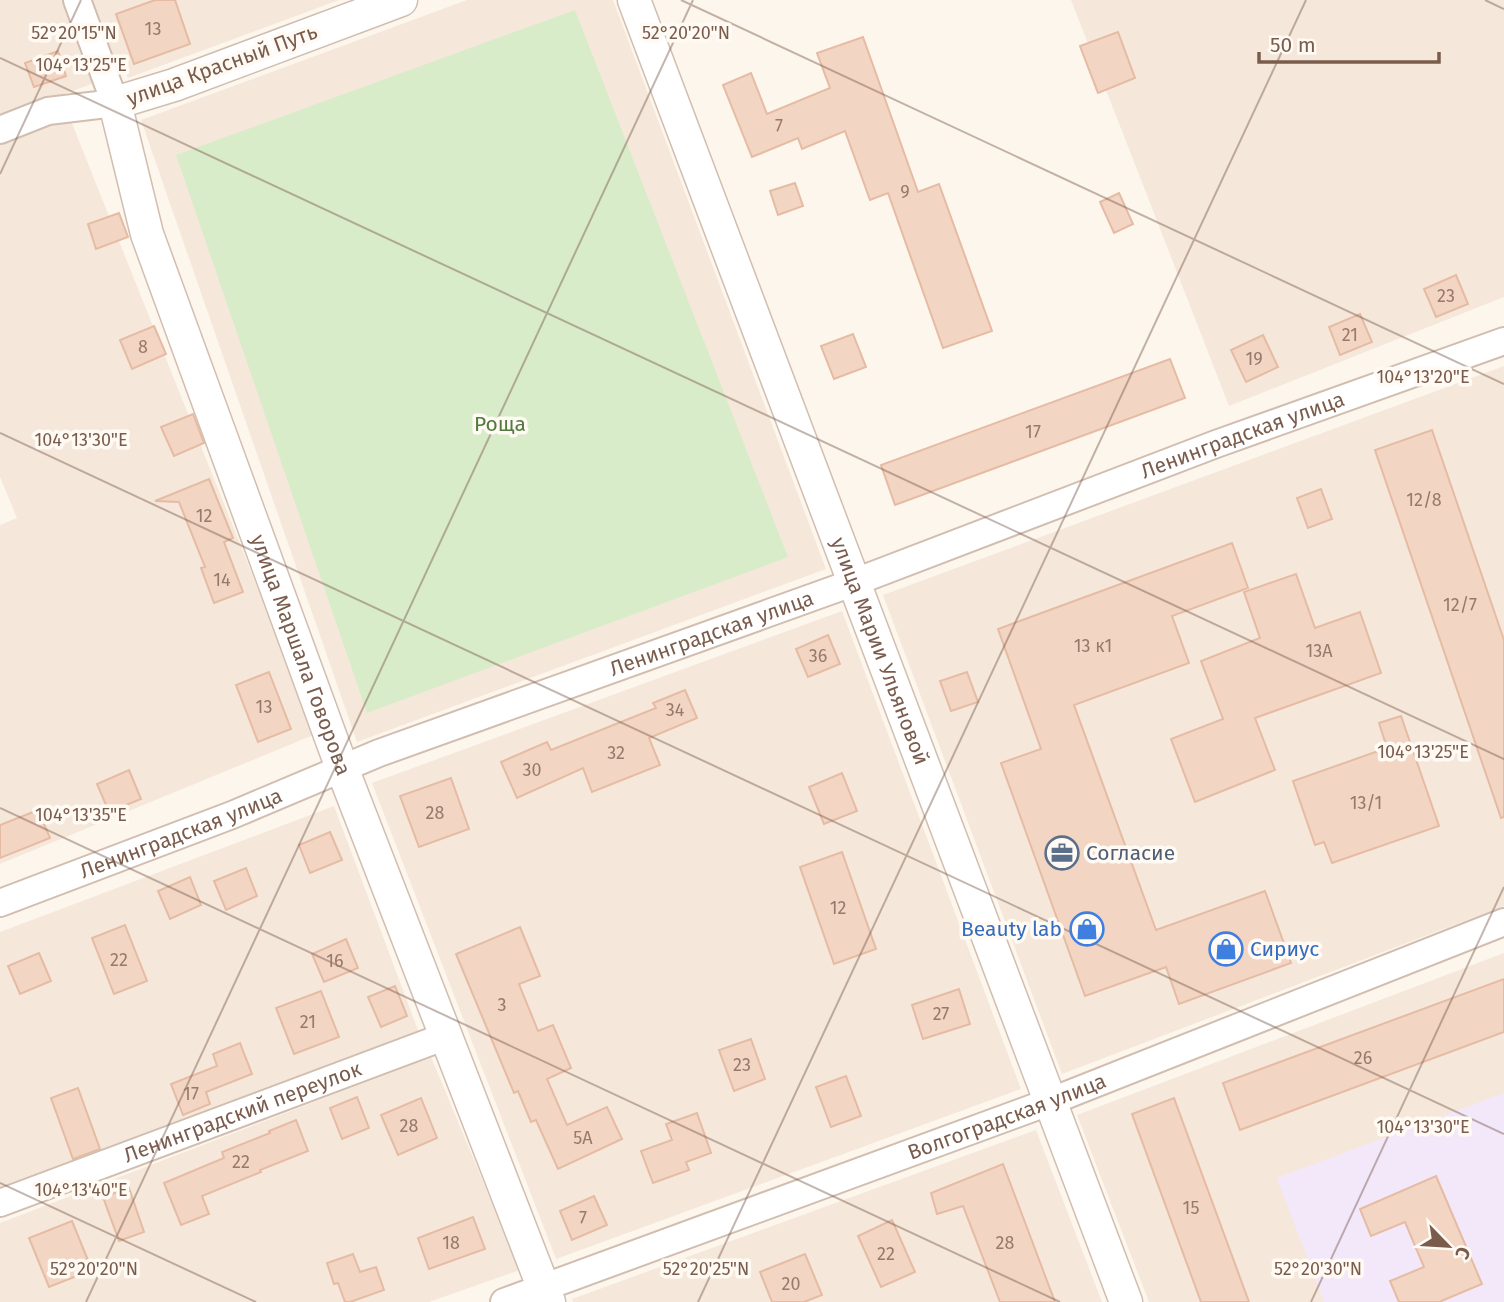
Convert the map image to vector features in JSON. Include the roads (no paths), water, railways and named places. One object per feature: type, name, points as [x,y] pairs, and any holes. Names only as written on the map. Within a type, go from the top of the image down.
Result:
[{"type":"street","name":"улица Маршала Говорова","points":[[77,0],[115,103],[147,234],[342,768],[546,1294]]},
{"type":"street","name":"улица Красный Путь","points":[[0,130],[48,111],[115,103],[174,85],[401,0]]},
{"type":"street","name":"улица Марии Ульяновой","points":[[634,0],[1126,1302]]},
{"type":"street","name":"Ленинградская улица","points":[[0,903],[232,815],[379,753],[855,582],[1216,443],[1504,341]]},
{"type":"street","name":"Волгоградская улица","points":[[504,1302],[546,1294],[1049,1102],[1504,922]]},
{"type":"street","name":"Ленинградский переулок","points":[[0,1202],[446,1036]]},
{"type":"place","name":"Согласие","points":[[1062,853]]},
{"type":"place","name":"Beauty lab","points":[[1087,929]]},
{"type":"place","name":"Сириус","points":[[1226,949]]},
{"type":"park label","name":"Роща","points":[[500,424]]}]
